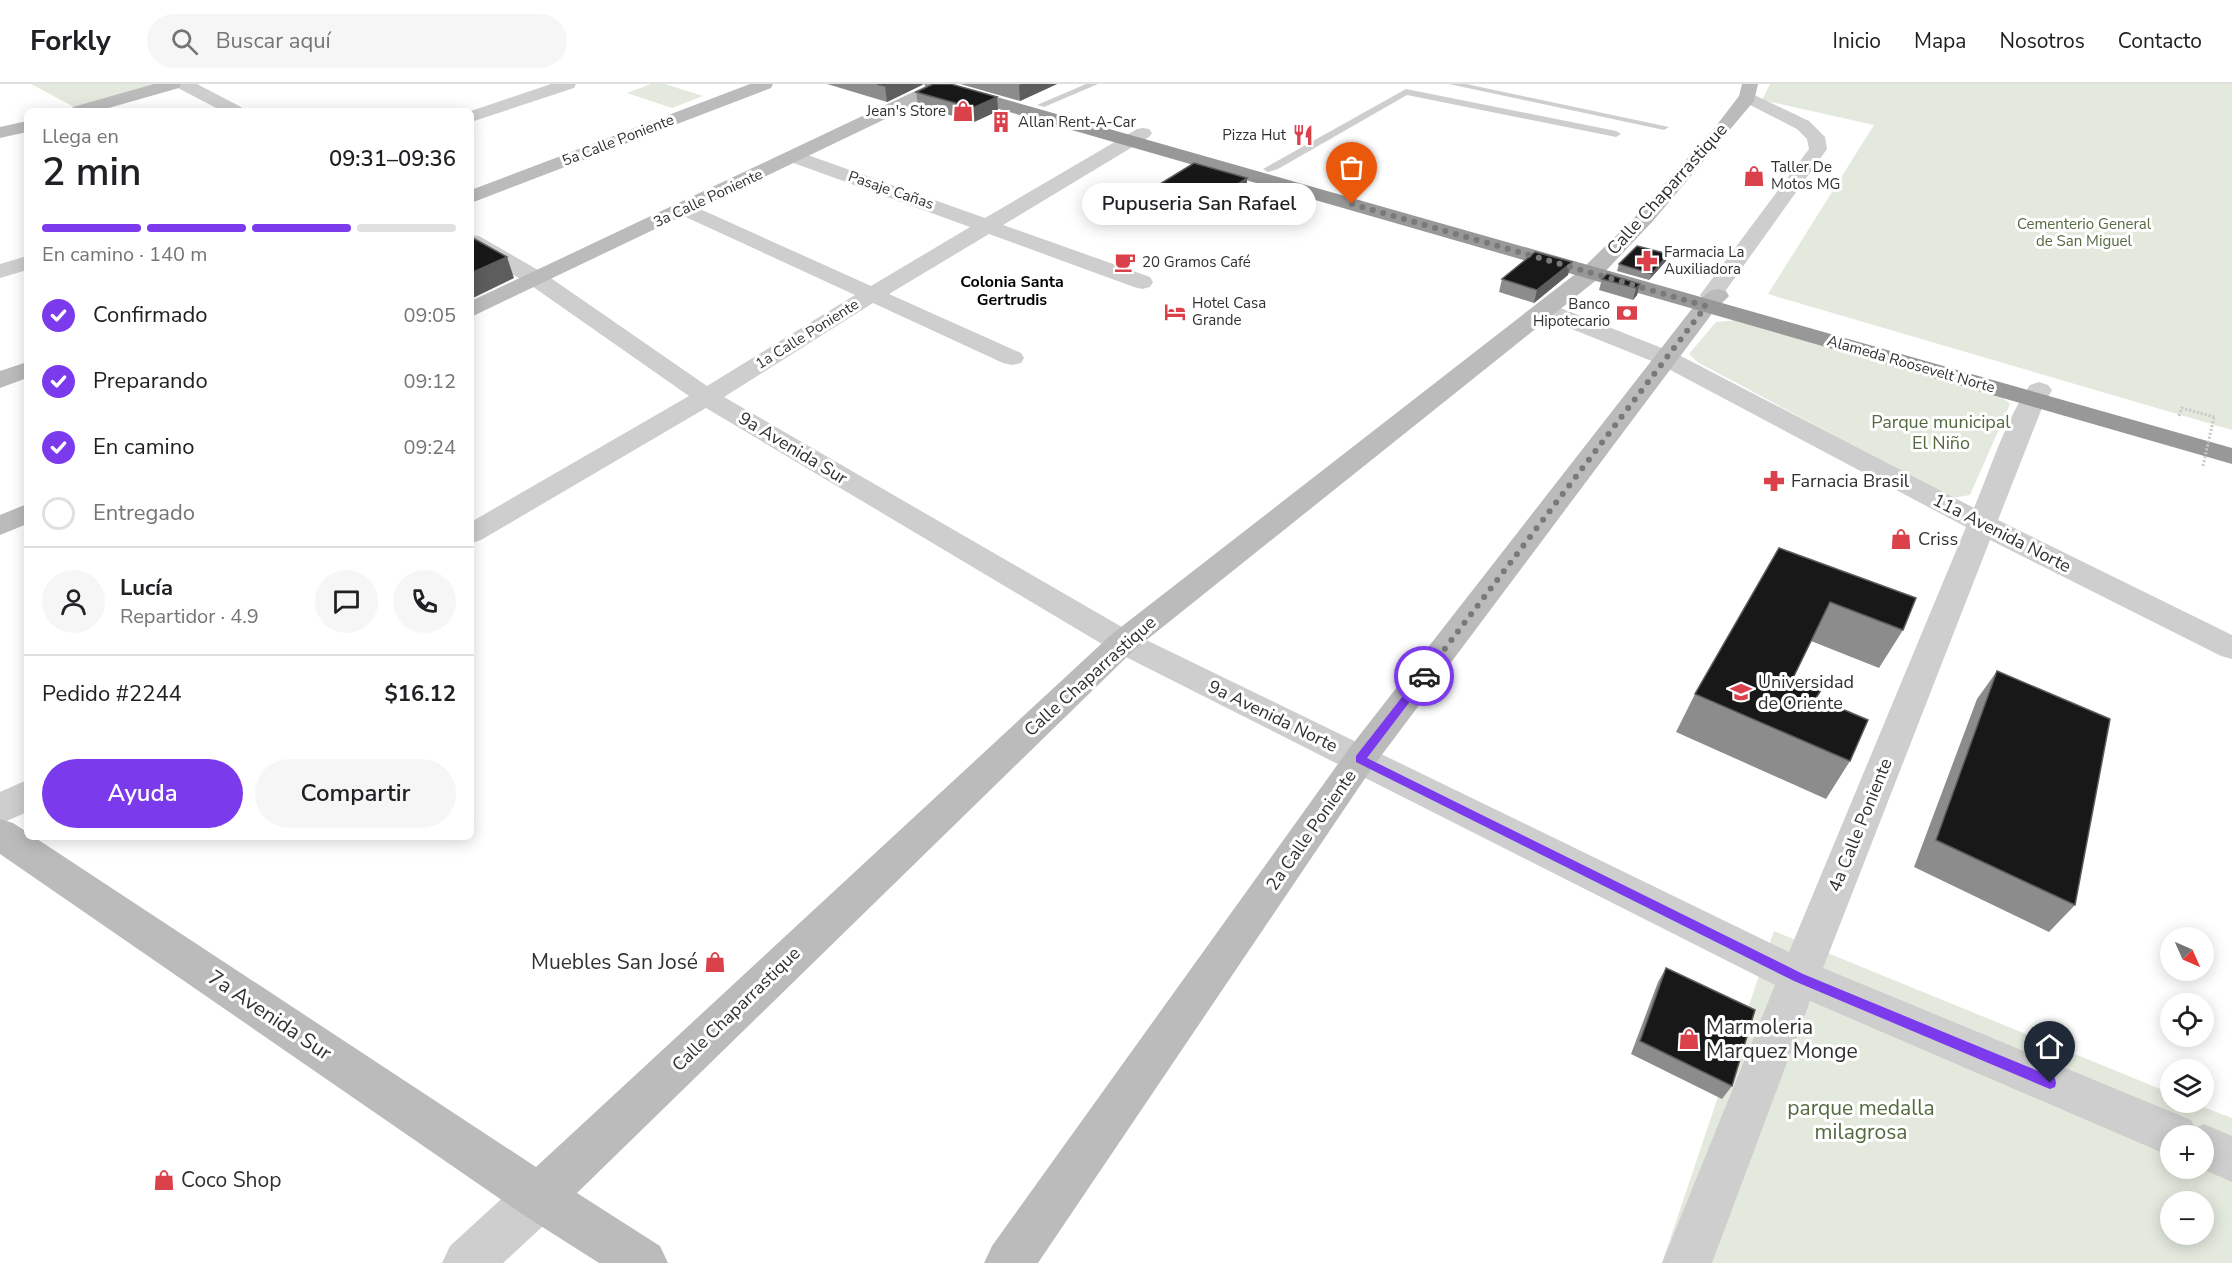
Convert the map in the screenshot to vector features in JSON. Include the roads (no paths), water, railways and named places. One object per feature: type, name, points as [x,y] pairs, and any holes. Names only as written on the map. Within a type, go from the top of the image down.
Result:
[{"type":"highway","points":[[965,84],[1041,105],[1137,137],[1596,267]]},
{"type":"highway","points":[[938,85],[1268,169],[1596,267]]},
{"type":"highway","name":"Alameda Roosevelt Norte","points":[[1596,267],[2036,394],[2232,456]]},
{"type":"highway","name":"Alameda Roosevelt Norte","points":[[2036,394],[2232,445]]},
{"type":"main road","points":[[89,108],[173,84]]},
{"type":"main road","name":"5a Calle Poniente","points":[[474,196],[765,84]]},
{"type":"main road","name":"3a Calle Poniente","points":[[474,309],[795,157],[938,85]]},
{"type":"main road","name":"Calle Chaparrastique","points":[[539,1197],[1123,642],[1545,310],[1596,267],[1646,217],[1722,130],[1749,90]]},
{"type":"main road","points":[[0,134],[24,127]]},
{"type":"main road","name":"2a Calle Poniente","points":[[1009,1263],[1360,759],[1712,299]]},
{"type":"main road","points":[[0,380],[24,370]]},
{"type":"main road","points":[[0,526],[24,514]]},
{"type":"main road","name":"7a Avenida Sur","points":[[0,834],[539,1197],[642,1263]]},
{"type":"street","points":[[184,84],[229,108]]},
{"type":"street","points":[[474,116],[568,84]]},
{"type":"street","name":"2a Calle Poniente","points":[[1712,299],[1818,149],[1815,136],[1803,125],[1749,90]]},
{"type":"street","name":"1a Calle Poniente","points":[[474,532],[706,397],[987,224],[1137,137]]},
{"type":"street","name":"Pasaje Cañas","points":[[795,157],[987,224],[1142,282]]},
{"type":"street","points":[[684,209],[1012,358]]},
{"type":"street","name":"9a Avenida Sur","points":[[474,243],[537,279],[706,397],[1123,642]]},
{"type":"street","points":[[0,272],[24,263]]},
{"type":"street","name":"11a Avenida Norte","points":[[1545,310],[1668,359],[1982,524],[2232,648]]},
{"type":"street","name":"4a Calle Poniente","points":[[1687,1263],[1799,977],[2036,394]]},
{"type":"street","name":"9a Avenida Norte","points":[[1123,642],[1799,977],[2160,1130]]},
{"type":"street","points":[[0,810],[24,796]]},
{"type":"street","points":[[2214,1151],[2232,1159]]},
{"type":"street","name":"Calle Chaparrastique","points":[[467,1263],[539,1197]]},
{"type":"lane","points":[[1041,105],[1094,84]]},
{"type":"lane","points":[[1453,84],[1664,127]]},
{"type":"lane","points":[[1390,87],[1616,134]]},
{"type":"lane","points":[[1268,169],[1406,92]]},
{"type":"lane","points":[[1577,127],[1592,113]]},
{"type":"place","name":"Jean's Store","points":[[963,111]]},
{"type":"place","name":"Allan Rent-A-Car","points":[[1001,122]]},
{"type":"place","name":"Pizza Hut","points":[[1303,135]]},
{"type":"place","name":"Taller De Motos MG","points":[[1754,176]]},
{"type":"place","name":"Pupuseria San Rafael","points":[[1352,204]]},
{"type":"place","name":"Farmacia La Auxiliadora","points":[[1647,261]]},
{"type":"place","name":"20 Gramos Café","points":[[1125,262]]},
{"type":"place","name":"Hotel Casa Grande","points":[[1175,312]]},
{"type":"place","name":"Banco Hipotecario","points":[[1627,313]]},
{"type":"place","name":"Farnacia Brasil","points":[[1774,481]]},
{"type":"place","name":"Criss","points":[[1901,539]]},
{"type":"place","name":"Universidad de Oriente","points":[[1741,692]]},
{"type":"place","name":"Muebles San José","points":[[715,962]]},
{"type":"place","name":"Marmoleria Marquez Monge","points":[[1689,1039]]},
{"type":"place","name":"Coco Shop","points":[[164,1180]]},
{"type":"district","name":"Colonia Santa Gertrudis","points":[[1012,290]]},
{"type":"park label","name":"Cementerio General de San Miguel","points":[[2084,232]]},
{"type":"park label","name":"Parque municipal El Niño","points":[[1941,432]]},
{"type":"park label","name":"parque medalla milagrosa","points":[[1861,1120]]}]
